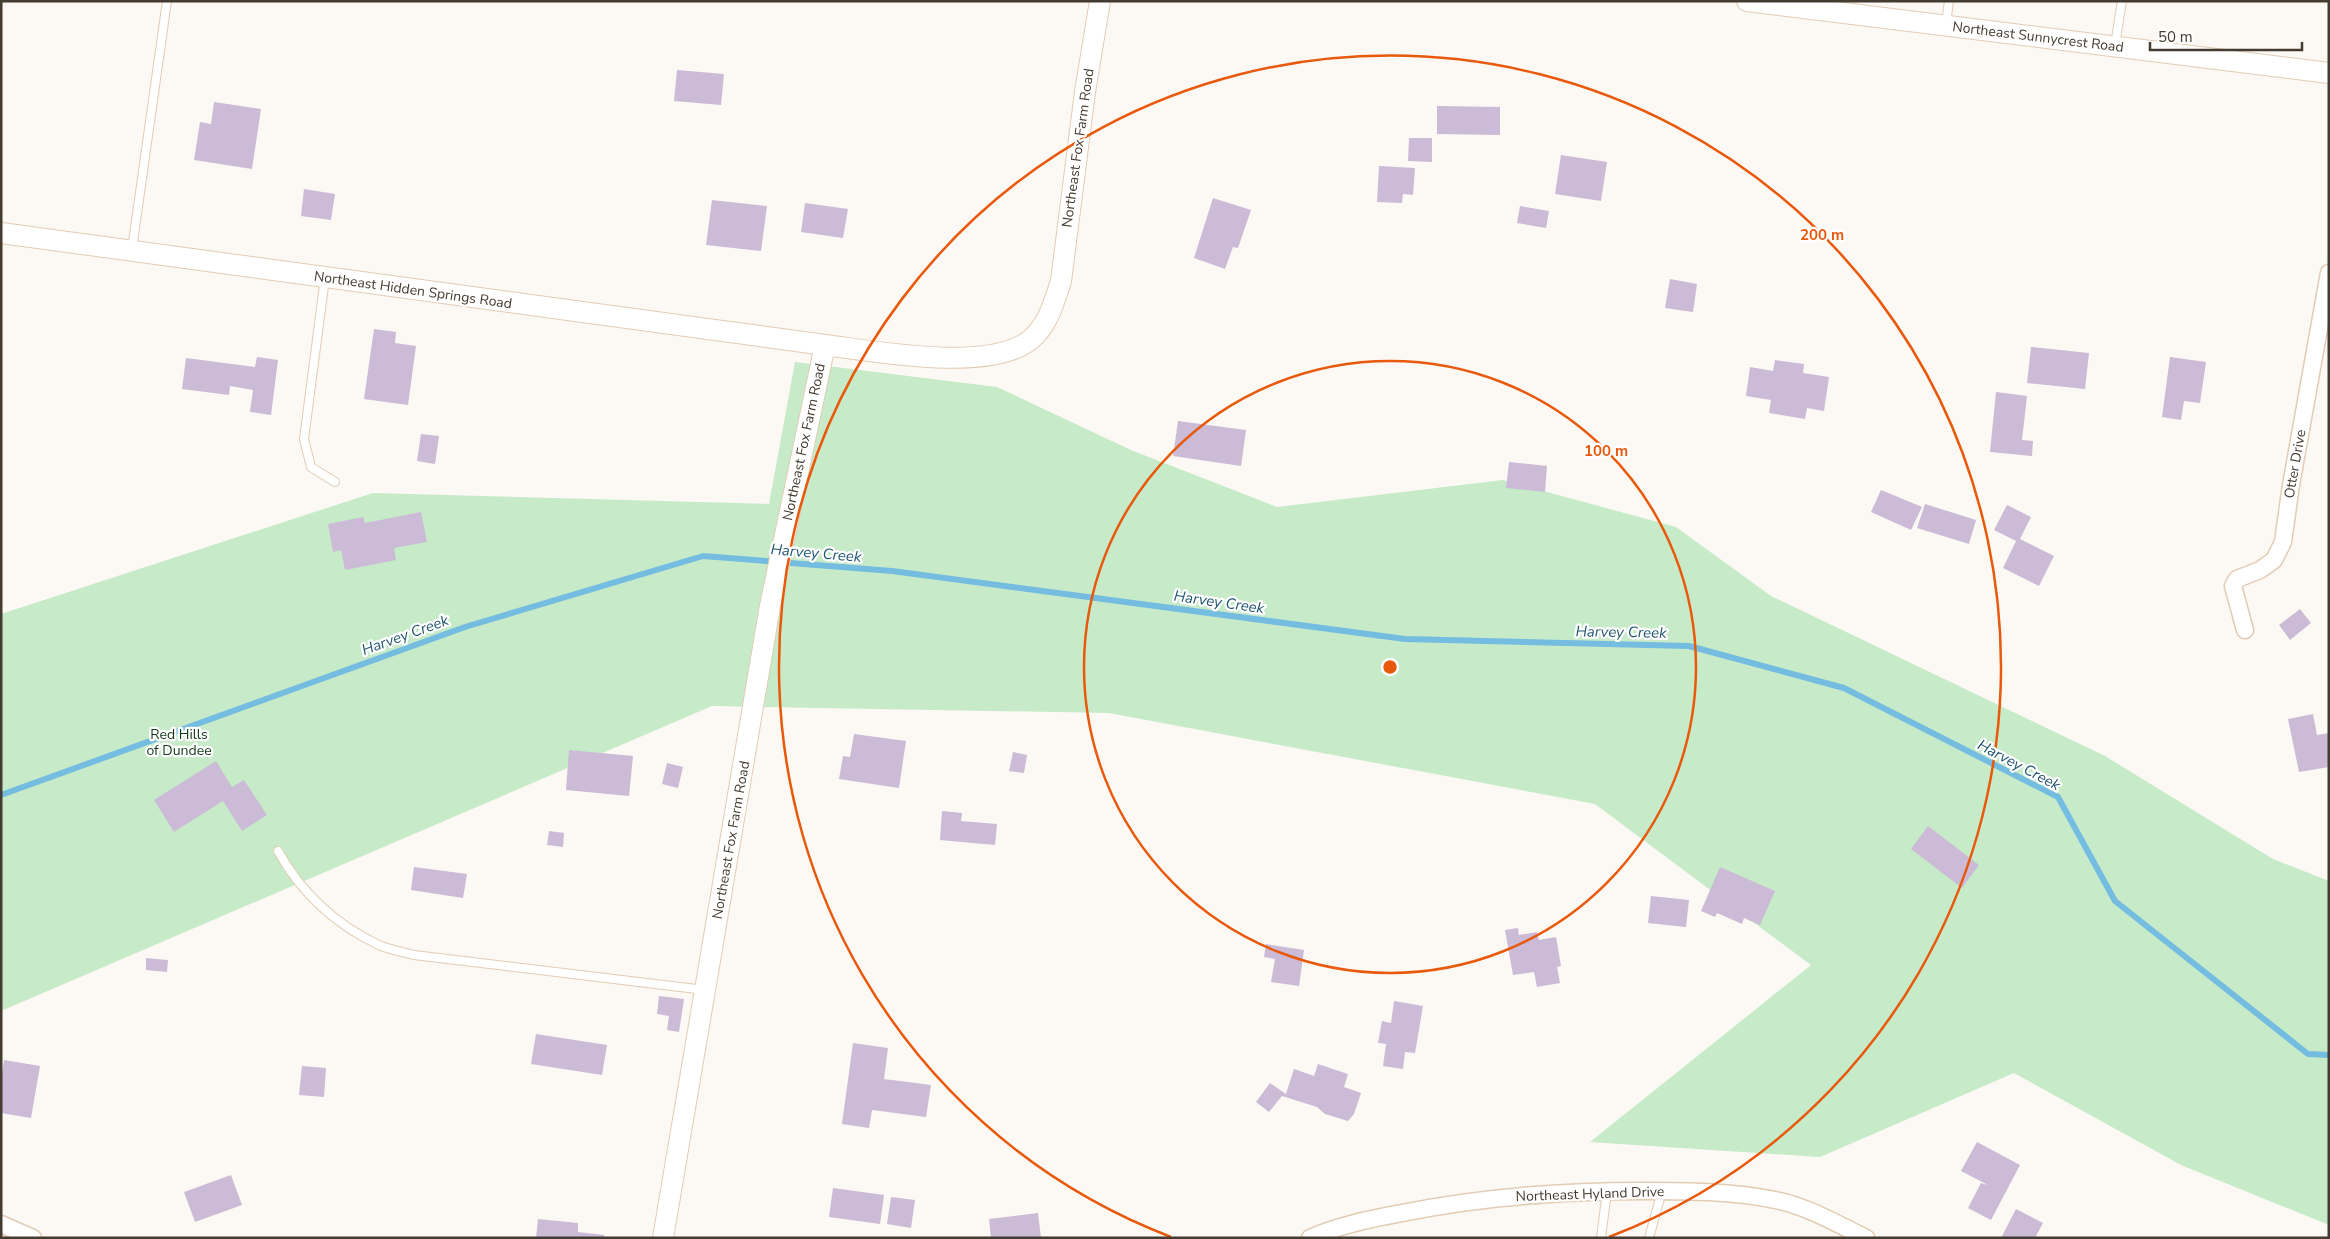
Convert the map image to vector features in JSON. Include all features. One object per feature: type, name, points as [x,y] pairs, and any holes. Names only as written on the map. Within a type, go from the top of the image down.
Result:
[{"type":"street","name":"Northeast Fox Farm Road","points":[[663,1238],[770,606],[825,345],[906,355],[966,358],[1001,354],[1029,341],[1042,327],[1052,309],[1060,281],[1085,92],[1100,1]]},
{"type":"street","name":"Northeast Sunnycrest Road","points":[[1747,1],[1869,13],[1946,26],[2329,74]]},
{"type":"street","name":"Northeast Hidden Springs Road","points":[[1,234],[825,345]]},
{"type":"street","name":"Otter Drive","points":[[2245,630],[2232,586],[2237,579],[2260,570],[2274,560],[2283,542],[2291,481],[2329,273]]},
{"type":"street","name":"Northeast Hyland Drive","points":[[1317,1236],[1377,1218],[1500,1197],[1607,1191],[1702,1191],[1776,1200],[1816,1214],[1866,1238]]},
{"type":"street","points":[[1,1224],[33,1238]]},
{"type":"lane","points":[[132,251],[167,1]]},
{"type":"lane","points":[[1946,26],[1949,1]]},
{"type":"lane","points":[[2115,47],[2122,1]]},
{"type":"lane","points":[[325,278],[304,439],[310,468],[335,482]]},
{"type":"lane","points":[[278,851],[290,874],[309,896],[335,918],[382,946],[414,955],[705,990]]},
{"type":"lane","points":[[1601,1238],[1607,1191]]},
{"type":"lane","points":[[1649,1238],[1662,1191]]},
{"type":"green space","name":"Red Hills of Dundee","points":[[795,362],[997,387],[1131,450],[1277,507],[1503,480],[1676,527],[1771,596],[2105,756],[2273,859],[2329,881],[2329,1225],[2181,1165],[2014,1073],[1820,1157],[1590,1142],[1811,965],[1595,804],[1109,713],[712,706],[1,1011],[1,614],[373,493],[769,504]]},
{"type":"building","points":[[677,70],[724,74],[721,105],[674,101]]},
{"type":"building","points":[[214,102],[261,109],[252,169],[194,160],[200,122],[211,124]]},
{"type":"building","points":[[1437,106],[1500,107],[1500,135],[1437,134]]},
{"type":"building","points":[[1409,138],[1432,138],[1432,162],[1408,161]]},
{"type":"building","points":[[1561,155],[1607,162],[1601,201],[1555,194]]},
{"type":"building","points":[[1379,166],[1415,168],[1413,195],[1403,194],[1402,203],[1377,202]]},
{"type":"building","points":[[304,189],[335,194],[331,220],[301,216]]},
{"type":"building","points":[[1213,198],[1251,210],[1238,248],[1233,247],[1225,269],[1194,258]]},
{"type":"building","points":[[712,200],[767,206],[761,251],[706,245]]},
{"type":"building","points":[[805,203],[848,209],[843,238],[801,232]]},
{"type":"building","points":[[1520,206],[1549,211],[1546,228],[1517,223]]},
{"type":"building","points":[[1670,279],[1697,284],[1693,312],[1665,308]]},
{"type":"building","points":[[374,329],[396,332],[395,343],[416,346],[408,405],[364,399]]},
{"type":"building","points":[[2031,347],[2089,353],[2085,389],[2027,383]]},
{"type":"building","points":[[257,357],[278,360],[271,415],[250,412],[253,390],[230,386],[229,395],[182,389],[186,358],[255,367]]},
{"type":"building","points":[[2170,357],[2206,362],[2200,403],[2184,401],[2181,420],[2162,417]]},
{"type":"building","points":[[1775,360],[1804,364],[1803,373],[1829,377],[1824,411],[1807,408],[1805,419],[1769,413],[1771,400],[1746,396],[1750,367],[1773,371]]},
{"type":"building","points":[[1996,392],[2027,396],[2022,440],[2033,441],[2032,456],[1990,452]]},
{"type":"building","points":[[1178,421],[1246,430],[1241,466],[1173,456]]},
{"type":"building","points":[[421,434],[439,436],[435,464],[417,461]]},
{"type":"building","points":[[1509,462],[1547,466],[1545,492],[1506,488]]},
{"type":"building","points":[[1881,490],[1922,507],[1911,530],[1871,512]]},
{"type":"building","points":[[1925,504],[1976,520],[1969,544],[1917,528]]},
{"type":"building","points":[[2007,505],[2031,517],[2020,539],[2054,556],[2039,586],[2003,568],[2016,541],[1994,530]]},
{"type":"building","points":[[421,512],[427,542],[394,548],[396,560],[345,570],[341,550],[333,552],[328,524],[363,517],[365,523]]},
{"type":"building","points":[[2300,609],[2311,623],[2290,640],[2279,625]]},
{"type":"building","points":[[2313,714],[2317,735],[2329,733],[2329,767],[2299,772],[2288,719]]},
{"type":"building","points":[[854,734],[906,741],[899,788],[839,779],[843,756],[850,757]]},
{"type":"building","points":[[569,750],[633,756],[629,796],[566,790]]},
{"type":"building","points":[[1013,752],[1027,755],[1024,773],[1009,771]]},
{"type":"building","points":[[216,761],[232,787],[244,780],[267,815],[242,831],[223,801],[174,832],[154,800]]},
{"type":"building","points":[[667,763],[683,767],[678,788],[662,784]]},
{"type":"building","points":[[942,811],[962,813],[961,821],[997,824],[995,845],[940,840]]},
{"type":"building","points":[[1928,826],[1979,865],[1962,888],[1911,849]]},
{"type":"building","points":[[549,831],[564,833],[563,847],[547,845]]},
{"type":"building","points":[[414,867],[467,874],[463,898],[411,890]]},
{"type":"building","points":[[1720,867],[1775,891],[1760,925],[1744,918],[1742,924],[1717,913],[1715,917],[1701,911]]},
{"type":"building","points":[[1651,896],[1689,900],[1686,927],[1648,923]]},
{"type":"building","points":[[1518,928],[1519,935],[1537,932],[1539,940],[1556,937],[1561,966],[1557,967],[1560,983],[1537,987],[1534,972],[1513,975],[1505,930]]},
{"type":"building","points":[[1266,944],[1304,950],[1299,986],[1271,982],[1275,959],[1264,957]]},
{"type":"building","points":[[146,958],[168,960],[167,972],[146,970]]},
{"type":"building","points":[[659,996],[684,999],[679,1032],[667,1030],[669,1016],[657,1014]]},
{"type":"building","points":[[1394,1001],[1423,1006],[1415,1053],[1405,1052],[1403,1069],[1383,1066],[1386,1044],[1378,1043],[1382,1021],[1391,1023]]},
{"type":"building","points":[[536,1034],[607,1045],[602,1075],[531,1064]]},
{"type":"building","points":[[853,1043],[888,1048],[884,1079],[931,1085],[926,1117],[872,1110],[869,1128],[842,1124]]},
{"type":"building","points":[[4,1060],[40,1066],[31,1118],[1,1113],[1,1080]]},
{"type":"building","points":[[1318,1064],[1348,1074],[1344,1087],[1361,1093],[1354,1114],[1348,1121],[1325,1114],[1317,1107],[1282,1096],[1269,1112],[1256,1102],[1270,1083],[1286,1094],[1294,1069],[1314,1076]]},
{"type":"building","points":[[302,1066],[326,1068],[324,1097],[299,1095]]},
{"type":"building","points":[[1977,1142],[2020,1165],[1991,1220],[1968,1208],[1981,1183],[1988,1185],[1961,1171]]},
{"type":"building","points":[[231,1175],[242,1205],[195,1222],[184,1192]]},
{"type":"building","points":[[833,1188],[884,1195],[880,1224],[829,1217]]},
{"type":"building","points":[[891,1197],[915,1200],[911,1228],[887,1224]]},
{"type":"building","points":[[2016,1209],[2043,1223],[2035,1238],[2001,1238]]},
{"type":"building","points":[[1038,1213],[1041,1238],[991,1238],[989,1219]]},
{"type":"building","points":[[538,1219],[578,1223],[578,1232],[604,1235],[604,1238],[536,1238]]},
{"type":"waterway","name":"Harvey Creek","points":[[1,795],[465,627],[703,556],[892,571],[1405,639],[1689,646],[1844,688],[2058,797],[2115,901],[2308,1054],[2329,1055]]}]
